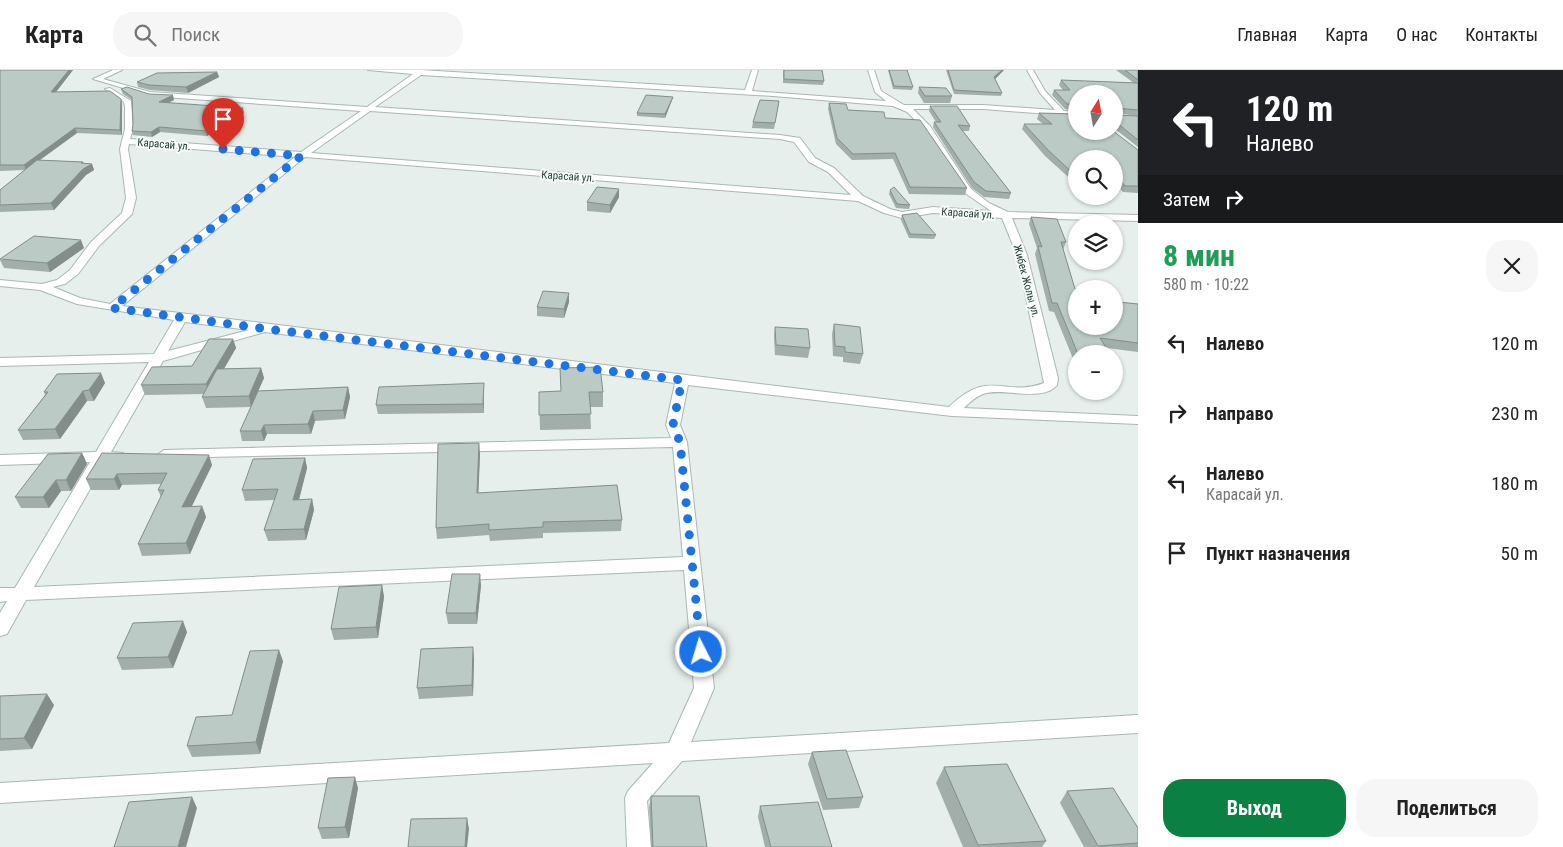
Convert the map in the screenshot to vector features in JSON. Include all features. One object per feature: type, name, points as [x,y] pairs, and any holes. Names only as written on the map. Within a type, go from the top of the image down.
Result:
[{"type":"street","points":[[95,75],[119,70]]},
{"type":"street","points":[[371,70],[421,71],[899,105],[983,107],[1068,113]]},
{"type":"street","points":[[748,93],[755,70]]},
{"type":"street","points":[[870,70],[878,92],[899,105],[927,128],[968,191],[986,205],[1006,215]]},
{"type":"street","points":[[1030,70],[1042,92],[1061,112]]},
{"type":"street","points":[[112,308],[301,156],[421,71]]},
{"type":"street","points":[[95,75],[150,94],[780,137],[797,140],[812,160],[831,170],[860,198]]},
{"type":"street","points":[[42,287],[61,282],[74,272],[95,244],[114,229],[127,214],[131,198],[125,160],[129,128],[127,101],[102,86],[95,75]]},
{"type":"street","name":"Карасай ул.","points":[[126,141],[860,198],[887,211],[902,215],[933,210],[1006,215],[1138,218]]},
{"type":"street","name":"Жибек Жолы ул.","points":[[952,412],[973,393],[982,390],[1030,391],[1042,389],[1050,385],[1051,378],[1022,255],[1006,215]]},
{"type":"street","points":[[0,283],[42,287],[77,300],[112,308],[682,380],[952,412],[1138,420]]},
{"type":"street","points":[[0,629],[182,317]]},
{"type":"street","points":[[0,362],[158,358],[267,329]]},
{"type":"street","points":[[639,847],[636,798],[676,752],[704,688],[680,442],[673,425],[682,380]]},
{"type":"street","points":[[150,455],[680,442]]},
{"type":"street","points":[[0,460],[130,456]]},
{"type":"street","points":[[0,595],[693,563]]},
{"type":"street","points":[[0,794],[1138,724]]},
{"type":"building","points":[[0,70],[69,70],[51,92],[110,91],[121,99],[120,130],[75,128],[24,165],[0,165]]},
{"type":"building","points":[[784,70],[822,70],[824,81],[784,79]]},
{"type":"building","points":[[889,70],[907,70],[913,87],[894,86]]},
{"type":"building","points":[[948,70],[1002,70],[994,77],[1002,93],[954,90]]},
{"type":"building","points":[[1125,70],[1138,70],[1138,80]]},
{"type":"building","points":[[217,72],[186,87],[149,85],[137,82],[157,73]]},
{"type":"building","points":[[1061,80],[1138,83],[1138,110],[1123,109],[1123,85],[1068,85],[1068,88]]},
{"type":"building","points":[[127,87],[149,94],[173,95],[159,102],[243,108],[206,131],[159,127],[151,132],[132,131],[132,97],[121,89]]},
{"type":"building","points":[[919,87],[946,88],[952,96],[925,96]]},
{"type":"building","points":[[1054,90],[1068,90],[1068,104],[1067,104]]},
{"type":"building","points":[[646,95],[673,97],[665,114],[637,113]]},
{"type":"building","points":[[760,100],[779,101],[775,123],[753,122]]},
{"type":"building","points":[[829,103],[846,104],[848,110],[884,112],[885,118],[920,120],[967,188],[910,187],[895,153],[853,154],[837,138]]},
{"type":"building","points":[[930,106],[957,106],[970,126],[958,125],[1011,193],[986,191],[974,182],[934,122],[941,122]]},
{"type":"building","points":[[1039,113],[1068,114],[1068,140],[1123,139],[1138,150],[1138,186],[1125,186],[1123,184],[1123,150],[1068,150],[1068,169],[1024,124],[1052,124]]},
{"type":"building","points":[[1123,115],[1138,116],[1138,140],[1123,128]]},
{"type":"building","points":[[37,160],[92,164],[83,169],[51,203],[0,205],[0,190]]},
{"type":"building","points":[[597,187],[619,189],[610,205],[587,202]]},
{"type":"building","points":[[894,187],[910,205],[897,204],[890,190]]},
{"type":"building","points":[[917,213],[936,235],[910,234],[902,215]]},
{"type":"building","points":[[1031,217],[1057,219],[1066,242],[1061,242],[1072,280],[1068,280],[1068,330],[1057,303],[1052,303],[1038,246],[1042,247]]},
{"type":"building","points":[[34,236],[81,240],[47,263],[0,259]]},
{"type":"building","points":[[543,291],[569,293],[564,309],[537,307]]},
{"type":"building","points":[[1123,302],[1138,304],[1138,343],[1100,338],[1104,345],[1074,345],[1070,335],[1123,335]]},
{"type":"building","points":[[834,324],[860,327],[863,354],[845,352],[845,347],[835,346]]},
{"type":"building","points":[[775,327],[808,329],[810,348],[776,345]]},
{"type":"building","points":[[209,339],[233,339],[206,384],[141,385],[152,367],[192,366]]},
{"type":"building","points":[[600,367],[603,392],[589,392],[591,414],[539,415],[539,392],[561,391],[560,368]]},
{"type":"building","points":[[261,368],[249,396],[202,397],[217,369]]},
{"type":"building","points":[[101,373],[89,390],[83,391],[55,429],[18,430],[48,392],[44,392],[57,374]]},
{"type":"building","points":[[484,383],[483,404],[376,405],[379,387]]},
{"type":"building","points":[[348,387],[343,410],[313,411],[308,424],[264,425],[261,431],[240,431],[258,391]]},
{"type":"building","points":[[479,443],[477,493],[617,485],[622,520],[543,522],[543,527],[489,530],[489,524],[436,528],[438,444]]},
{"type":"building","points":[[82,453],[66,480],[56,480],[43,497],[15,497],[48,454]]},
{"type":"building","points":[[102,453],[209,455],[182,507],[202,506],[186,543],[138,544],[164,490],[158,490],[167,473],[117,474],[114,479],[86,479]]},
{"type":"building","points":[[305,458],[293,500],[312,499],[304,529],[264,530],[278,489],[242,490],[253,459]]},
{"type":"building","points":[[452,574],[480,574],[476,613],[446,613]]},
{"type":"building","points":[[382,585],[376,627],[331,629],[339,587]]},
{"type":"building","points":[[183,621],[168,657],[117,658],[133,623]]},
{"type":"building","points":[[473,647],[472,685],[417,688],[421,649]]},
{"type":"building","points":[[279,650],[256,742],[187,746],[196,717],[232,715],[250,651]]},
{"type":"building","points":[[47,694],[24,738],[0,739],[0,696]]},
{"type":"building","points":[[846,750],[863,797],[827,799],[812,752]]},
{"type":"building","points":[[1007,764],[1046,841],[978,845],[944,767]]},
{"type":"building","points":[[355,777],[345,827],[318,828],[328,778]]},
{"type":"building","points":[[1113,788],[1138,828],[1138,843],[1098,846],[1067,791]]},
{"type":"building","points":[[651,796],[699,796],[707,847],[653,847]]},
{"type":"building","points":[[192,797],[178,847],[114,847],[129,802]]},
{"type":"building","points":[[818,802],[832,847],[771,847],[760,806]]},
{"type":"building","points":[[467,818],[465,847],[408,847],[411,819]]},
{"type":"route","points":[[223,149],[301,156],[112,308],[682,380],[673,425],[680,442],[701,652]]}]
